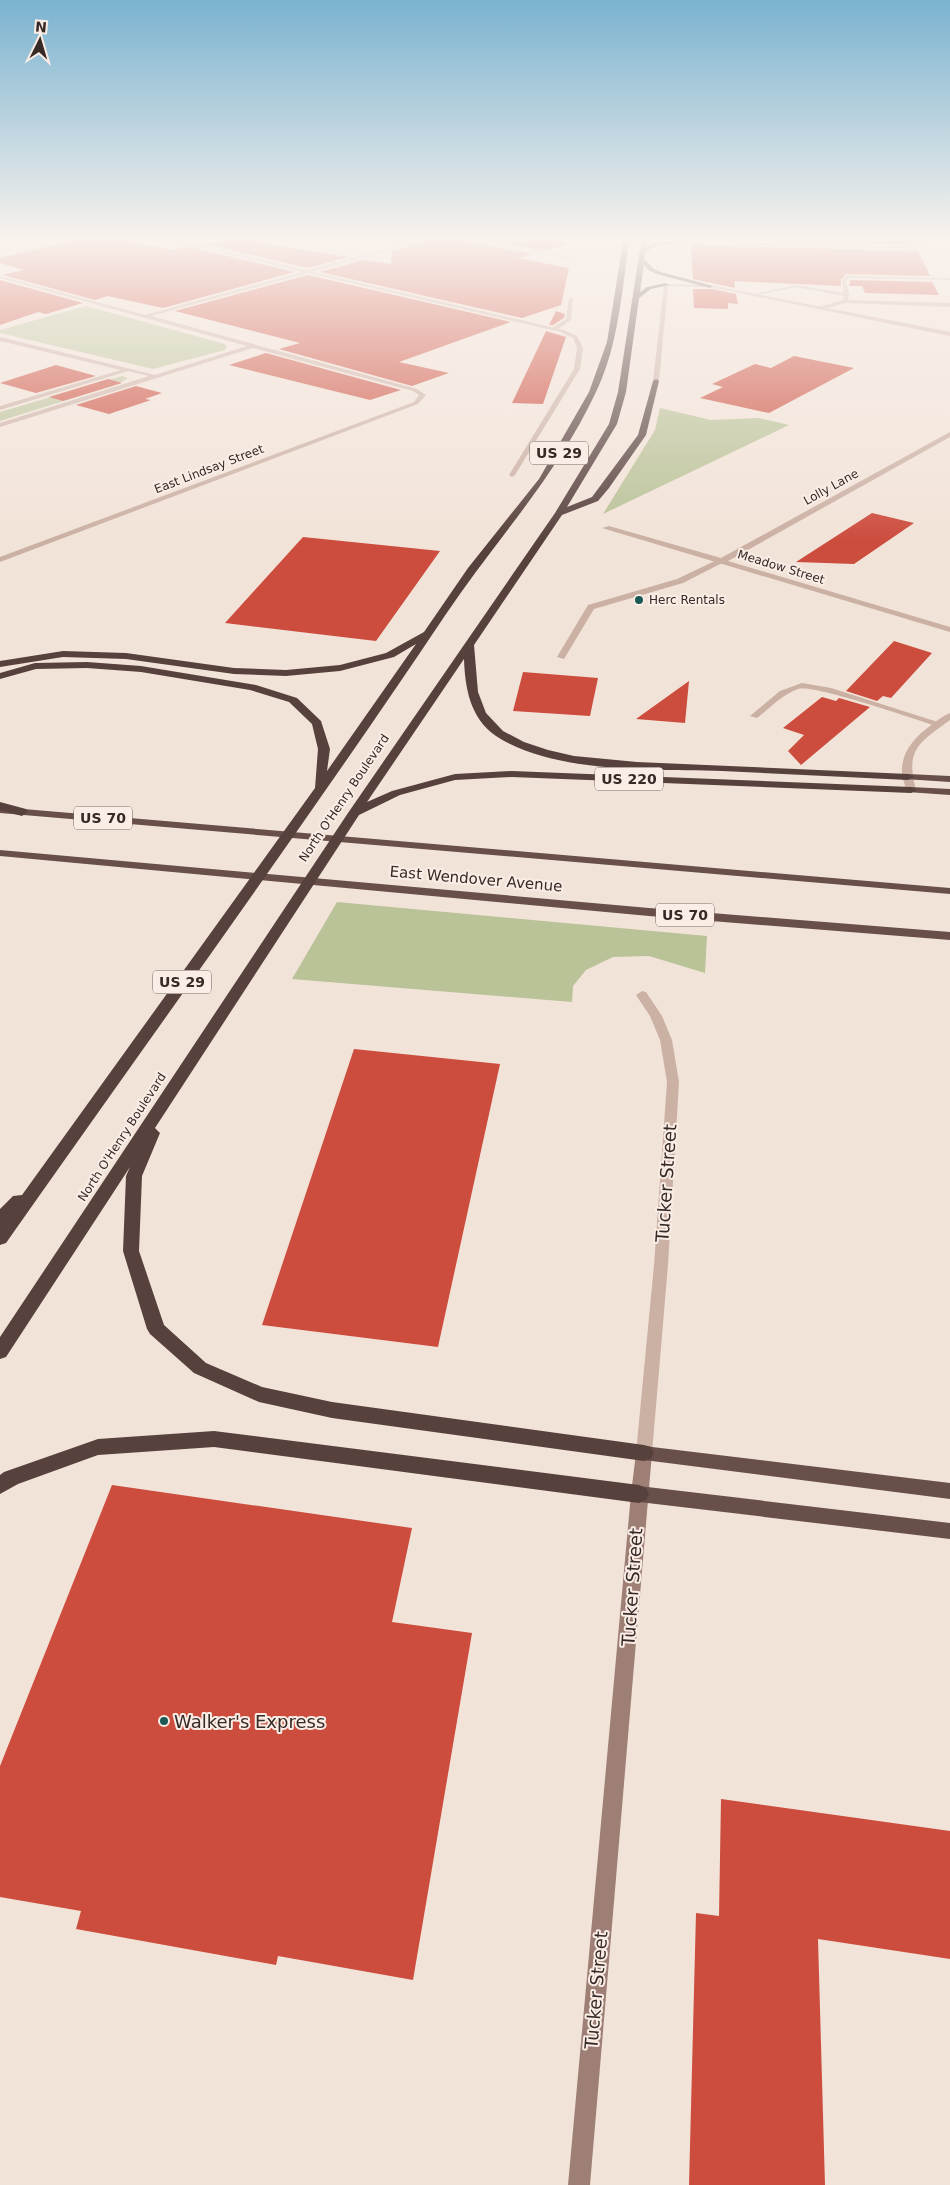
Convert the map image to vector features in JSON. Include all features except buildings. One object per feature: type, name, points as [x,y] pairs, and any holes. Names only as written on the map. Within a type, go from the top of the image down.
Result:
[{"type":"highway","name":"North O'Henry Boulevard","points":[[0,1240],[318,790],[386,697],[470,570],[542,480],[593,392],[611,338]]},
{"type":"highway","name":"North O'Henry Boulevard","points":[[0,1352],[354,812],[559,513],[613,424],[622,392],[631,338]]},
{"type":"highway","points":[[559,513],[595,499],[606,486],[642,435],[656,381]]},
{"type":"highway","points":[[0,664],[63,654],[126,656],[234,671],[286,673],[340,668],[390,655],[428,634]]},
{"type":"highway","points":[[469,643],[470,690],[480,712],[499,733],[538,752],[598,762],[950,779]]},
{"type":"highway","points":[[0,676],[35,666],[88,665],[141,669],[252,687],[293,700],[318,723],[324,749],[318,790]]},
{"type":"highway","name":"US 220","points":[[354,812],[396,792],[455,777],[512,774],[950,792]]},
{"type":"highway","points":[[0,806],[22,812]]},
{"type":"highway","name":"East Wendover Avenue","points":[[0,810],[950,892]]},
{"type":"highway","name":"East Wendover Avenue","points":[[0,853],[648,912],[950,936]]},
{"type":"highway","points":[[167,1097],[134,1176],[132,1251],[156,1329],[200,1368],[259,1394],[332,1410],[644,1453],[950,1491]]},
{"type":"highway","points":[[0,1219],[46,1175]]},
{"type":"highway","points":[[0,1486],[11,1478],[98,1446],[214,1439],[639,1494],[950,1531]]},
{"type":"main road","name":"Tucker Street","points":[[579,2185],[644,1453]]},
{"type":"street","points":[[222,338],[252,346]]},
{"type":"street","points":[[512,475],[577,369],[580,348],[575,338]]},
{"type":"street","points":[[656,381],[660,338]]},
{"type":"street","points":[[0,339],[154,376]]},
{"type":"street","points":[[0,425],[252,346]]},
{"type":"street","name":"East Lindsay Street","points":[[0,560],[408,406],[416,402],[423,395],[415,390],[252,346]]},
{"type":"street","points":[[0,408],[128,369]]},
{"type":"street","name":"Lolly Lane","points":[[562,657],[591,607],[680,581],[722,561],[950,434]]},
{"type":"street","name":"Meadow Street","points":[[606,528],[950,630]]},
{"type":"street","points":[[754,716],[784,693],[802,686],[828,690],[939,724]]},
{"type":"street","points":[[911,790],[906,764],[910,752],[918,742],[950,716]]},
{"type":"street","name":"Tucker Street","points":[[642,994],[656,1016],[666,1040],[673,1082],[661,1265],[644,1453]]},
{"type":"green space","points":[[21,338],[203,338],[225,344],[227,347],[225,350],[153,369]]},
{"type":"green space","points":[[122,376],[128,378],[118,384],[0,421],[0,412]]},
{"type":"green space","points":[[660,408],[711,420],[759,418],[789,425],[603,514],[655,430]]},
{"type":"green space","points":[[337,902],[707,936],[705,973],[649,956],[613,957],[586,970],[573,986],[572,1002],[292,979]]},
{"type":"place","name":"Herc Rentals","points":[[639,600]]},
{"type":"place","name":"Walker's Express","points":[[164,1721]]}]
